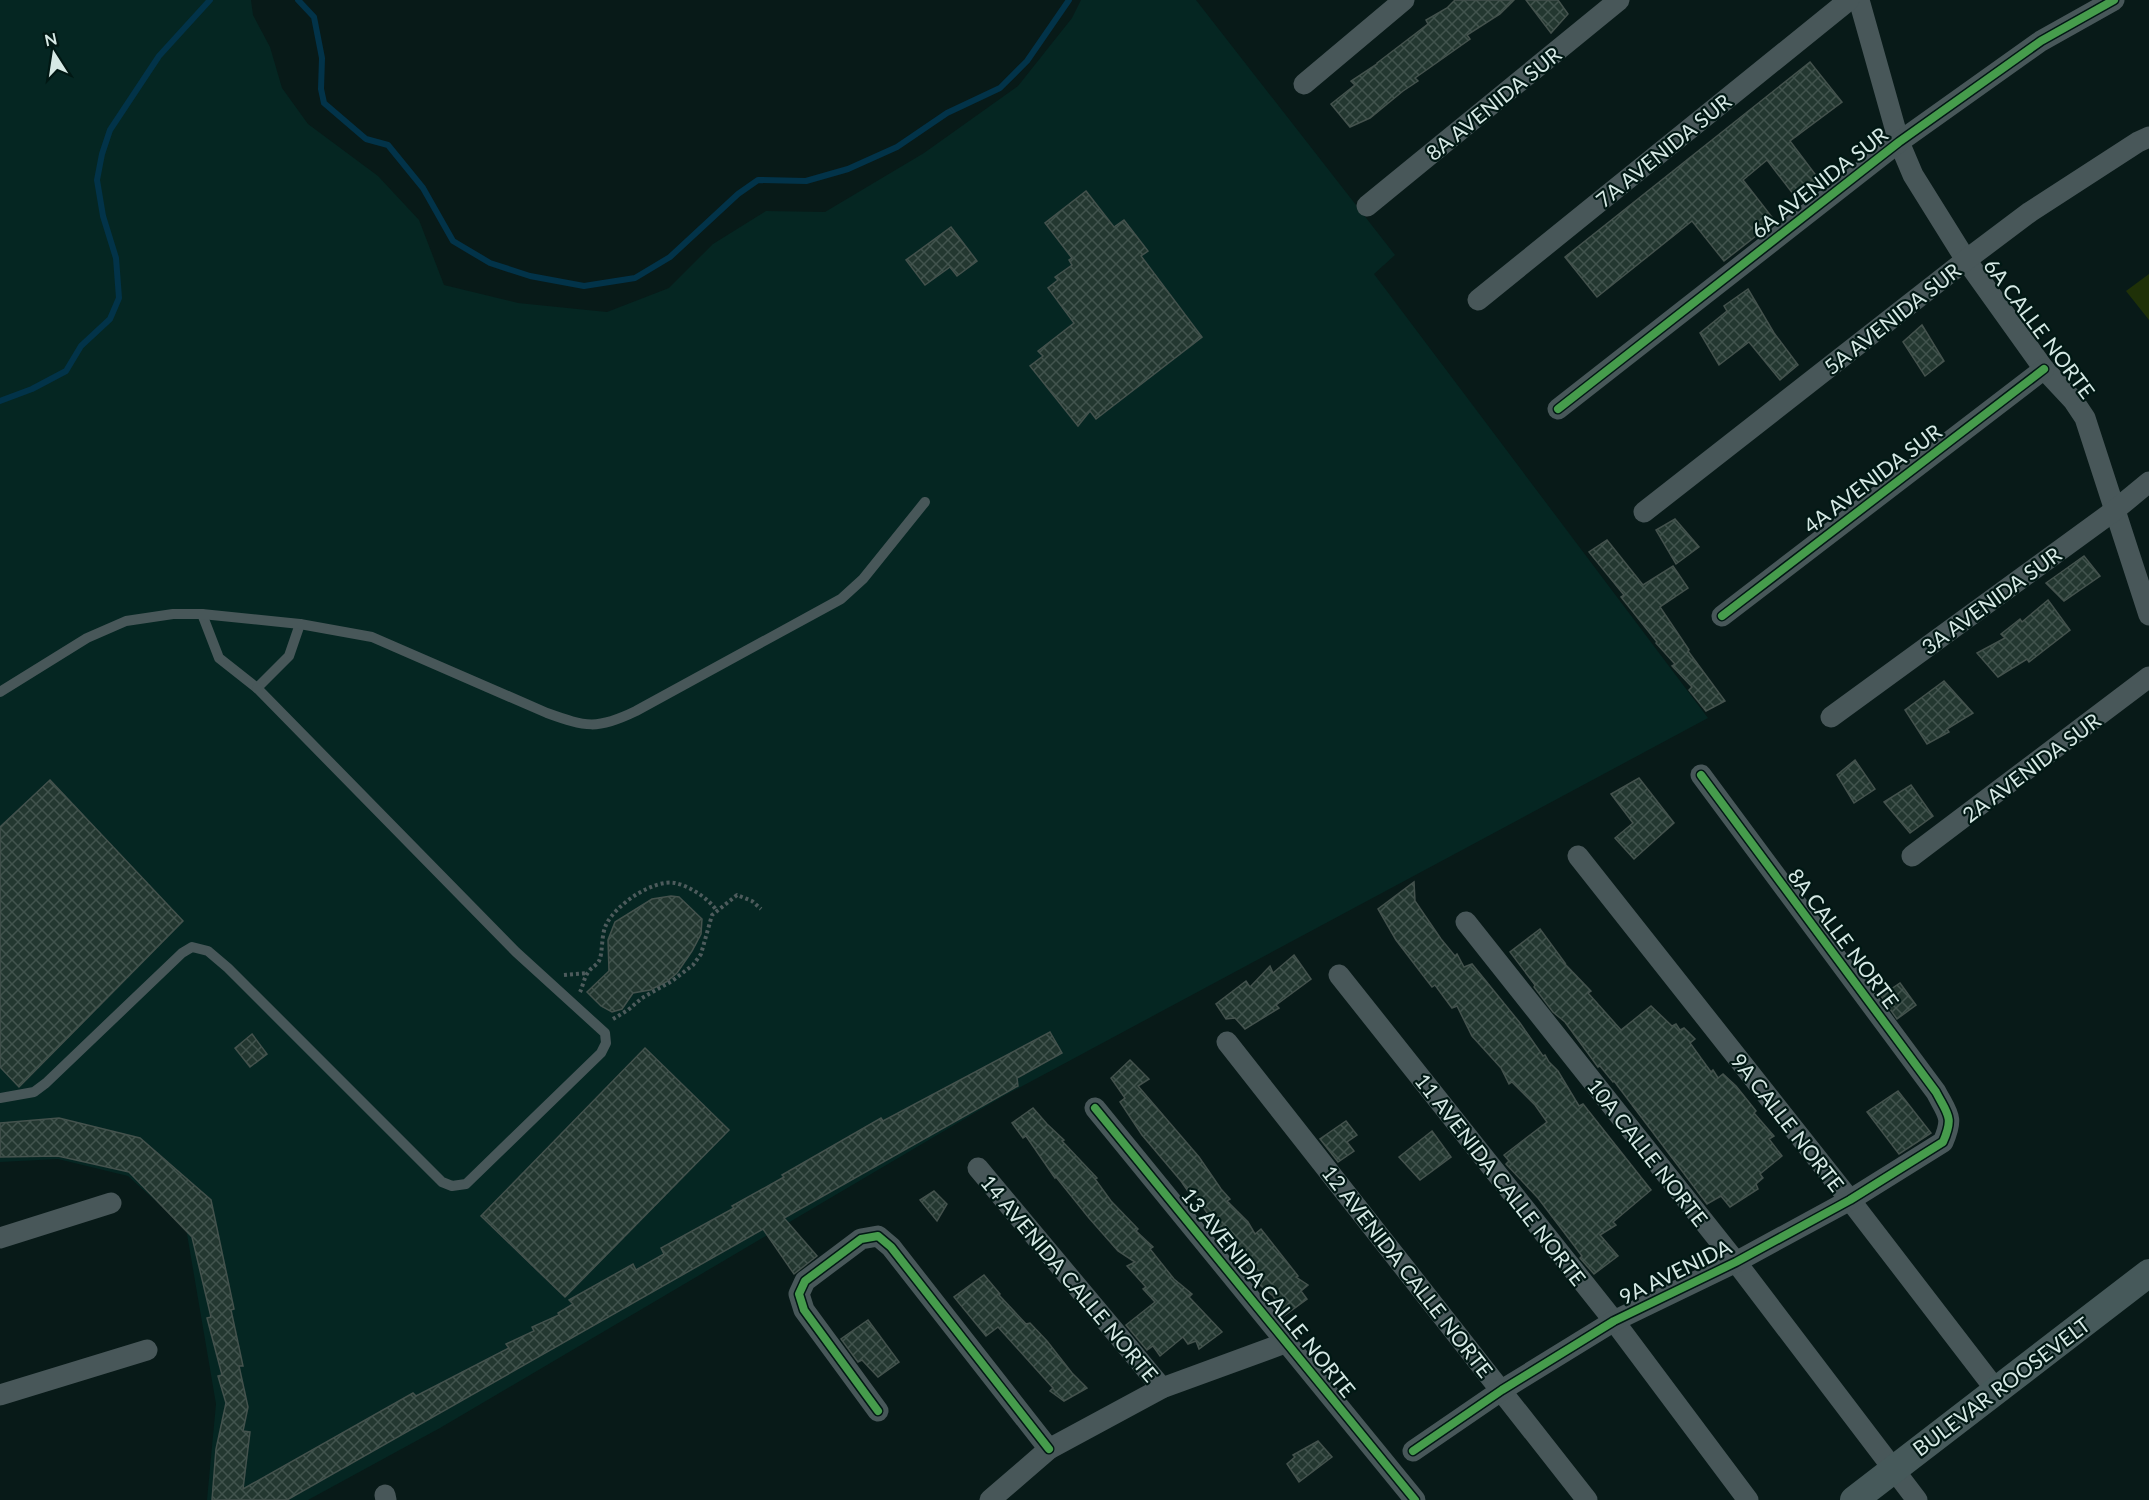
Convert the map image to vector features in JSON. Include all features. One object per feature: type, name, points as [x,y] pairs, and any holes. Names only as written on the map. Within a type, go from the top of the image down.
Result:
[{"type":"main road","name":"BULEVAR ROOSEVELT","points":[[1854,1500],[2149,1274]]},
{"type":"street","points":[[1304,84],[1404,0]]},
{"type":"street","name":"8A AVENIDA SUR","points":[[1367,206],[1619,0]]},
{"type":"street","name":"7A AVENIDA SUR","points":[[1478,300],[1849,0]]},
{"type":"street","name":"6A CALLE NORTE","points":[[1858,0],[1899,142],[1913,175],[1966,260],[2044,369],[2073,400],[2085,418],[2149,615]]},
{"type":"street","name":"6A AVENIDA SUR","points":[[1558,409],[1899,142],[2041,41],[2114,0]]},
{"type":"street","name":"5A AVENIDA SUR","points":[[1644,512],[2030,212],[2149,137]]},
{"type":"street","name":"4A AVENIDA SUR","points":[[1722,616],[2044,369]]},
{"type":"street","name":"3A AVENIDA SUR","points":[[1831,717],[2115,510],[2149,482]]},
{"type":"street","name":"2A AVENIDA SUR","points":[[1912,856],[2149,677]]},
{"type":"street","name":"8A CALLE NORTE","points":[[1701,775],[1936,1092],[1948,1116],[1950,1126]]},
{"type":"street","name":"9A CALLE NORTE","points":[[1578,856],[1850,1200],[1996,1390]]},
{"type":"street","name":"10A CALLE NORTE","points":[[1466,922],[1736,1262],[1917,1500]]},
{"type":"street","name":"11 AVENIDA CALLE NORTE","points":[[1339,975],[1614,1321],[1748,1500]]},
{"type":"street","name":"12 AVENIDA CALLE NORTE","points":[[1227,1042],[1587,1500]]},
{"type":"street","name":"13 AVENIDA CALLE NORTE","points":[[1095,1108],[1415,1500]]},
{"type":"street","name":"9A AVENIDA","points":[[1413,1451],[1502,1390],[1614,1321],[1736,1262],[1850,1200],[1943,1142],[1950,1126]]},
{"type":"street","name":"14 AVENIDA CALLE NORTE","points":[[978,1168],[1162,1388]]},
{"type":"street","points":[[0,1238],[111,1203]]},
{"type":"street","points":[[878,1411],[804,1310],[799,1294],[805,1281],[861,1239],[878,1236],[891,1247],[1049,1449]]},
{"type":"street","points":[[990,1500],[1049,1449],[1162,1388],[1286,1343]]},
{"type":"street","points":[[0,1395],[147,1350]]},
{"type":"lane","points":[[0,692],[87,638],[126,621],[173,614],[202,614],[300,624],[372,637],[547,713],[573,722],[595,726],[613,722],[636,711],[841,599],[863,579],[925,502]]},
{"type":"lane","points":[[0,1098],[34,1092],[46,1083],[182,953],[192,947],[208,951],[228,968],[442,1182],[452,1185],[466,1184],[601,1053],[606,1043],[605,1033],[516,952],[257,688],[219,658],[202,614]]},
{"type":"lane","points":[[257,688],[289,656],[300,624]]},
{"type":"path","points":[[579,996],[587,973],[599,961],[606,924],[621,904],[657,885],[674,883],[689,888],[712,904],[717,911]]},
{"type":"path","points":[[609,1021],[693,965],[701,954],[712,915],[737,895],[752,901],[761,909]]},
{"type":"path","points":[[558,976],[587,973]]},
{"type":"shaded area","points":[[0,0],[251,0],[253,15],[270,47],[282,88],[308,124],[378,176],[419,220],[444,285],[518,303],[607,312],[669,288],[713,244],[766,211],[825,212],[924,153],[1018,86],[1072,18],[1081,0],[1196,0],[1395,255],[1374,274],[1708,718],[1000,1098],[440,1428],[308,1500],[207,1500],[216,1404],[186,1228],[128,1176],[58,1159],[0,1162]]},
{"type":"green space","points":[[2149,274],[2149,320],[2126,291]]},
{"type":"building","points":[[1455,0],[1514,0],[1500,14],[1467,35],[1470,39],[1415,78],[1418,81],[1370,118],[1350,127],[1331,104],[1355,85],[1351,81],[1377,64],[1428,24],[1426,20],[1447,8]]},
{"type":"building","points":[[1526,0],[1558,0],[1568,14],[1551,33]]},
{"type":"building","points":[[1810,62],[1842,102],[1790,141],[1821,182],[1797,199],[1767,160],[1743,180],[1775,221],[1724,261],[1692,221],[1597,297],[1565,257]]},
{"type":"building","points":[[1086,191],[1114,227],[1124,220],[1148,251],[1141,256],[1202,337],[1096,419],[1090,411],[1078,426],[1030,366],[1043,356],[1038,351],[1074,323],[1048,288],[1058,280],[1055,277],[1072,265],[1069,260],[1072,258],[1045,223]]},
{"type":"building","points":[[951,227],[977,261],[957,276],[950,267],[925,285],[906,260]]},
{"type":"building","points":[[1748,289],[1774,333],[1798,365],[1780,380],[1749,342],[1719,365],[1700,333],[1727,311],[1724,306]]},
{"type":"building","points":[[1922,325],[1944,361],[1925,376],[1903,342]]},
{"type":"building","points":[[1675,519],[1699,547],[1676,564],[1656,530]]},
{"type":"building","points":[[1607,540],[1643,585],[1673,566],[1688,588],[1660,607],[1688,651],[1725,701],[1706,711],[1689,690],[1692,687],[1672,666],[1675,664],[1656,643],[1621,597],[1624,595],[1589,552]]},
{"type":"building","points":[[2084,556],[2100,576],[2064,601],[2046,583]]},
{"type":"building","points":[[2048,600],[2070,630],[2029,662],[2027,659],[1998,677],[1977,653],[2005,638],[2001,634],[2020,619],[2022,622]]},
{"type":"building","points":[[1944,681],[1973,713],[1947,729],[1949,732],[1927,744],[1905,710]]},
{"type":"building","points":[[1855,760],[1875,789],[1854,803],[1837,775]]},
{"type":"building","points":[[1639,778],[1674,823],[1634,859],[1615,838],[1633,823],[1611,794]]},
{"type":"building","points":[[50,780],[183,921],[19,1087],[0,1067],[0,827]]},
{"type":"building","points":[[1911,785],[1933,816],[1910,833],[1884,802]]},
{"type":"building","points":[[1414,882],[1415,901],[1441,939],[1455,956],[1457,954],[1464,967],[1472,964],[1520,1023],[1543,1056],[1545,1055],[1558,1071],[1579,1106],[1583,1104],[1651,1190],[1613,1222],[1616,1225],[1600,1235],[1618,1256],[1594,1274],[1538,1198],[1506,1164],[1509,1161],[1504,1155],[1547,1122],[1535,1105],[1512,1082],[1509,1084],[1501,1068],[1472,1036],[1457,1006],[1452,1008],[1435,985],[1432,987],[1396,940],[1378,909]]},
{"type":"building","points":[[679,897],[702,919],[701,934],[692,951],[677,973],[650,990],[633,993],[622,1009],[612,1012],[601,1006],[587,992],[609,971],[608,940],[615,922],[652,899]]},
{"type":"building","points":[[1540,929],[1564,963],[1591,991],[1588,993],[1621,1030],[1651,1006],[1672,1026],[1676,1024],[1680,1030],[1684,1028],[1695,1039],[1690,1043],[1711,1072],[1713,1070],[1718,1078],[1723,1074],[1736,1086],[1756,1111],[1754,1113],[1774,1136],[1769,1139],[1782,1156],[1760,1174],[1763,1178],[1756,1184],[1758,1189],[1730,1207],[1721,1196],[1707,1204],[1614,1081],[1600,1066],[1598,1067],[1565,1022],[1553,1012],[1510,952]]},
{"type":"building","points":[[1294,955],[1311,979],[1276,1005],[1279,1008],[1245,1029],[1235,1018],[1226,1019],[1216,1004],[1246,981],[1250,987],[1270,966],[1273,973]]},
{"type":"building","points":[[1900,983],[1916,1005],[1897,1019],[1881,996]]},
{"type":"building","points":[[1050,1032],[1062,1053],[1017,1078],[1018,1086],[784,1218],[817,1256],[794,1274],[763,1229],[287,1500],[212,1500],[216,1449],[226,1403],[218,1376],[222,1375],[207,1318],[211,1317],[192,1237],[129,1172],[58,1156],[0,1157],[0,1123],[59,1118],[140,1138],[211,1200],[234,1309],[231,1310],[243,1366],[239,1366],[248,1407],[243,1431],[250,1432],[243,1489],[413,1393],[416,1396],[509,1348],[506,1344],[534,1331],[532,1327],[559,1315],[558,1313],[573,1304],[569,1300],[633,1264],[636,1270],[664,1254],[661,1248],[734,1208],[732,1206],[784,1177],[782,1175],[881,1118],[883,1121]]},
{"type":"building","points":[[252,1034],[267,1054],[250,1067],[235,1048]]},
{"type":"building","points":[[645,1048],[729,1130],[565,1297],[481,1216]]},
{"type":"building","points":[[1130,1060],[1149,1079],[1138,1086],[1199,1157],[1230,1199],[1227,1201],[1248,1222],[1255,1234],[1261,1229],[1298,1276],[1296,1277],[1308,1285],[1301,1291],[1307,1299],[1284,1316],[1273,1296],[1261,1286],[1194,1195],[1192,1197],[1142,1135],[1120,1102],[1125,1098],[1111,1078]]},
{"type":"building","points":[[1898,1091],[1931,1133],[1899,1154],[1867,1112]]},
{"type":"building","points":[[1033,1108],[1097,1178],[1095,1179],[1111,1201],[1153,1247],[1150,1249],[1174,1279],[1192,1294],[1189,1297],[1222,1332],[1199,1349],[1196,1341],[1188,1344],[1183,1337],[1160,1356],[1153,1346],[1147,1350],[1126,1325],[1155,1302],[1143,1289],[1146,1287],[1127,1266],[1135,1262],[1118,1251],[1055,1178],[1026,1136],[1023,1138],[1012,1123]]},
{"type":"building","points":[[1346,1121],[1357,1135],[1347,1142],[1354,1151],[1338,1162],[1320,1139]]},
{"type":"building","points":[[1432,1131],[1451,1157],[1420,1180],[1399,1157]]},
{"type":"building","points":[[934,1191],[947,1204],[937,1221],[920,1200]]},
{"type":"building","points":[[984,1275],[999,1295],[1026,1324],[1030,1323],[1087,1388],[1064,1401],[1050,1391],[1053,1388],[998,1327],[986,1336],[954,1297]]},
{"type":"building","points":[[868,1320],[899,1362],[878,1377],[862,1360],[858,1362],[841,1339]]},
{"type":"building","points":[[1318,1441],[1332,1457],[1299,1482],[1287,1464],[1295,1457],[1293,1455]]},
{"type":"waterway","points":[[0,401],[32,389],[66,371],[81,346],[110,319],[119,298],[116,258],[103,216],[97,180],[102,154],[110,130],[159,56],[210,0]]},
{"type":"waterway","points":[[298,0],[314,17],[322,58],[321,89],[324,103],[366,139],[388,145],[423,188],[453,241],[490,263],[530,276],[584,286],[635,278],[670,257],[738,194],[758,180],[806,181],[848,169],[897,147],[947,113],[1000,88],[1027,61],[1069,0]]},
{"type":"cycle path","points":[[1558,409],[1899,142],[2041,41],[2114,0]]},
{"type":"cycle path","points":[[1722,616],[2044,369]]},
{"type":"cycle path","points":[[1413,1451],[1502,1390],[1614,1321],[1736,1262],[1850,1200],[1943,1142],[1949,1121],[1936,1092],[1701,775]]},
{"type":"cycle path","points":[[1095,1108],[1415,1500]]},
{"type":"cycle path","points":[[878,1411],[804,1310],[799,1294],[805,1281],[861,1239],[878,1236],[891,1247],[1049,1449]]}]
